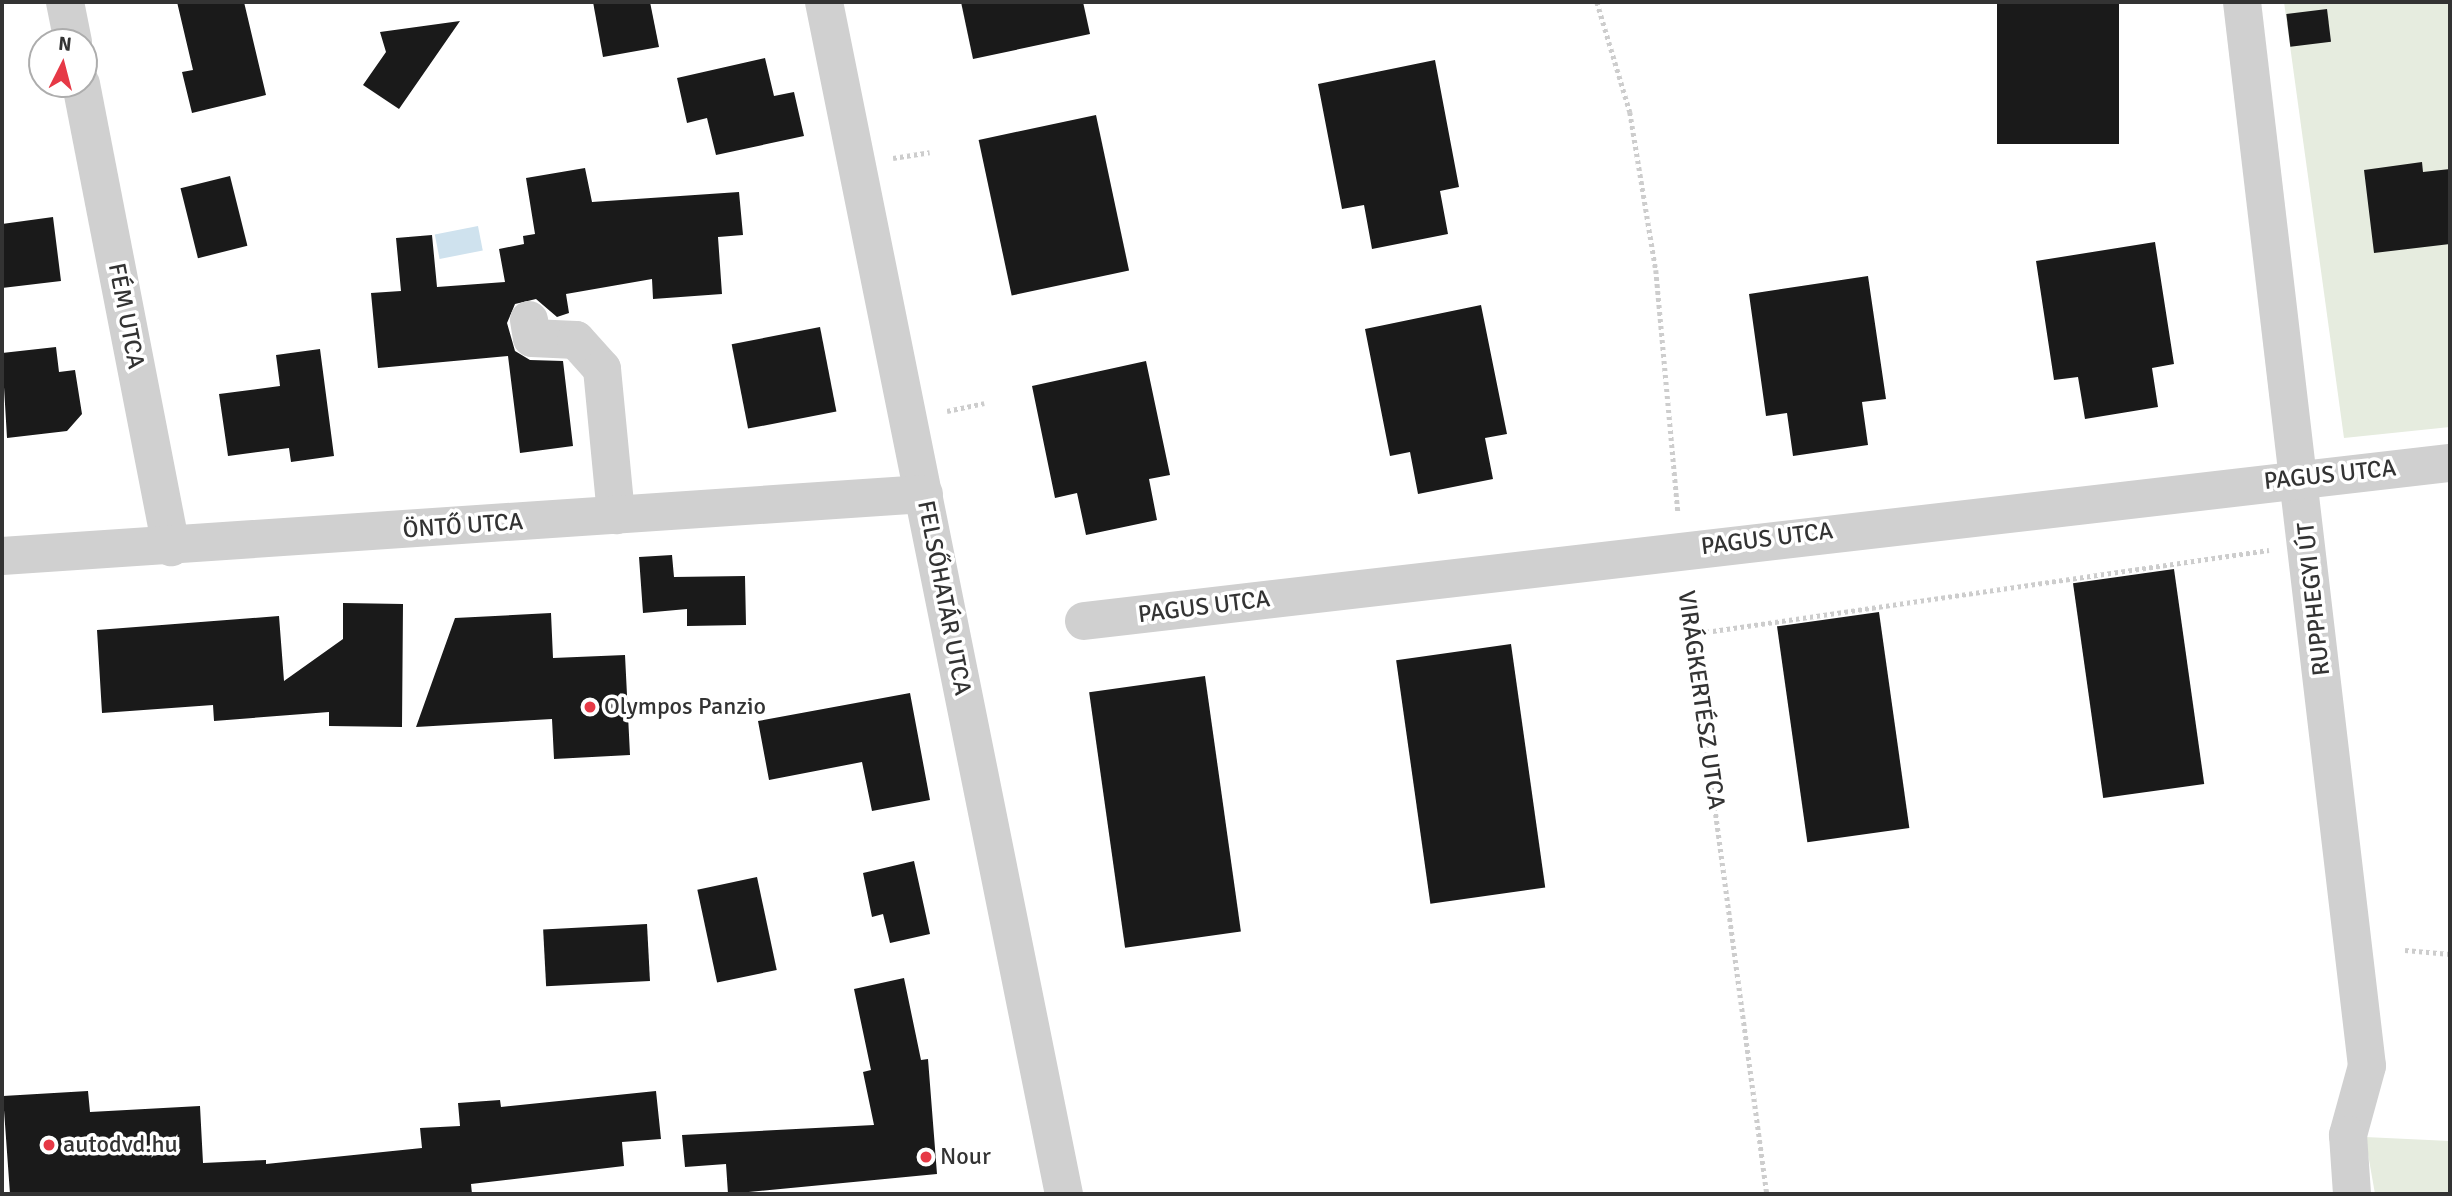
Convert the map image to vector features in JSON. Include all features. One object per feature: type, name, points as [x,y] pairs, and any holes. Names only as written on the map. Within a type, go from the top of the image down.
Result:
[{"type":"street","points":[[65,2],[70,28]]},
{"type":"street","name":"FELSŐHATÁR UTCA","points":[[824,2],[1064,1194]]},
{"type":"street","name":"RUPPHEGYI ÚT","points":[[2242,2],[2300,477],[2367,1066],[2348,1135],[2352,1194]]},
{"type":"street","name":"FÉM UTCA","points":[[84,98],[172,547]]},
{"type":"street","points":[[529,320],[532,338],[576,340],[602,369],[616,515]]},
{"type":"street","name":"PAGUS UTCA","points":[[1084,621],[2300,477],[2450,463]]},
{"type":"street","name":"ÖNTŐ UTCA","points":[[2,556],[172,547],[924,494]]},
{"type":"path","name":"VIRÁGKERTÉSZ UTCA","points":[[1597,2],[1630,112],[1656,270],[1680,549],[1768,1194]]},
{"type":"path","points":[[892,159],[930,152]]},
{"type":"path","points":[[949,410],[984,404]]},
{"type":"path","points":[[1692,634],[2270,550]]},
{"type":"path","points":[[2405,950],[2450,954]]},
{"type":"shaded area","points":[[2284,2],[2450,2],[2450,427],[2344,438]]},
{"type":"shaded area","points":[[2365,1137],[2450,1141],[2450,1194],[2375,1194]]},
{"type":"water","points":[[478,226],[483,251],[440,259],[435,234]]},
{"type":"building","points":[[177,2],[244,2],[266,95],[192,113],[182,72],[193,70]]},
{"type":"building","points":[[593,2],[650,2],[659,47],[603,57]]},
{"type":"building","points":[[961,2],[1083,2],[1090,34],[973,59]]},
{"type":"building","points":[[1997,2],[2119,2],[2119,144],[1997,144]]},
{"type":"building","points":[[2327,9],[2331,42],[2290,47],[2286,14]]},
{"type":"building","points":[[460,21],[399,109],[363,85],[386,52],[380,32]]},
{"type":"building","points":[[765,58],[774,96],[794,92],[804,136],[716,155],[707,118],[687,123],[677,78]]},
{"type":"building","points":[[1435,60],[1459,187],[1440,191],[1448,234],[1372,249],[1364,205],[1342,209],[1318,84]]},
{"type":"building","points":[[1096,115],[1129,271],[1012,295],[979,140]]},
{"type":"building","points":[[2422,162],[2423,172],[2450,169],[2450,244],[2374,253],[2364,170]]},
{"type":"building","points":[[585,168],[592,202],[739,192],[743,235],[718,237],[722,294],[653,299],[652,279],[566,294],[569,313],[557,317],[536,299],[515,304],[507,323],[515,351],[530,360],[563,361],[573,446],[520,453],[508,356],[378,368],[371,293],[401,291],[396,238],[432,235],[437,287],[505,282],[499,249],[524,244],[523,236],[535,234],[526,178]]},
{"type":"building","points":[[230,176],[247,246],[198,258],[181,188]]},
{"type":"building","points":[[53,217],[61,281],[2,288],[2,224]]},
{"type":"building","points":[[2155,242],[2174,364],[2152,368],[2158,407],[2085,419],[2078,377],[2054,380],[2036,261]]},
{"type":"building","points":[[1868,276],[1886,399],[1862,402],[1868,445],[1793,456],[1787,413],[1766,416],[1749,294]]},
{"type":"building","points":[[1481,305],[1507,434],[1485,438],[1493,479],[1418,494],[1410,452],[1390,456],[1365,329]]},
{"type":"building","points":[[820,327],[836,411],[748,429],[732,344]]},
{"type":"building","points":[[56,347],[59,372],[75,370],[82,414],[67,431],[7,438],[2,353]]},
{"type":"building","points":[[320,349],[334,456],[291,462],[289,448],[228,456],[219,394],[280,386],[276,355]]},
{"type":"building","points":[[1146,361],[1170,475],[1149,479],[1157,520],[1086,535],[1077,493],[1055,498],[1032,386]]},
{"type":"building","points":[[672,555],[674,577],[745,576],[746,625],[687,626],[687,609],[643,613],[639,557]]},
{"type":"building","points":[[2174,569],[2204,784],[2103,798],[2073,583]]},
{"type":"building","points":[[343,603],[403,604],[402,727],[329,726],[329,712],[214,721],[213,705],[102,713],[97,630],[279,616],[284,681],[343,639]]},
{"type":"building","points":[[1879,612],[1909,828],[1807,842],[1777,626]]},
{"type":"building","points":[[551,613],[553,658],[625,655],[630,755],[554,759],[552,719],[416,727],[455,618]]},
{"type":"building","points":[[1511,644],[1545,888],[1430,904],[1396,660]]},
{"type":"building","points":[[1205,676],[1241,931],[1125,948],[1089,692]]},
{"type":"building","points":[[910,693],[930,800],[872,811],[862,762],[769,780],[758,721]]},
{"type":"building","points":[[914,861],[930,934],[890,943],[883,914],[872,917],[863,873]]},
{"type":"building","points":[[757,877],[777,970],[717,983],[697,890]]},
{"type":"building","points":[[647,924],[650,981],[546,986],[543,929]]},
{"type":"building","points":[[904,978],[921,1060],[928,1059],[937,1174],[728,1194],[726,1164],[685,1167],[682,1135],[874,1125],[863,1072],[871,1070],[854,989]]},
{"type":"building","points":[[88,1091],[90,1112],[200,1106],[203,1163],[266,1160],[266,1164],[422,1148],[420,1128],[460,1126],[458,1103],[500,1100],[501,1107],[656,1091],[661,1139],[622,1142],[624,1166],[471,1184],[472,1194],[10,1194],[3,1096]]},
{"type":"place","name":"Olympos Panzio","points":[[590,707]]},
{"type":"place","name":"autodvd.hu","points":[[49,1145]]},
{"type":"place","name":"Nour","points":[[926,1157]]}]
